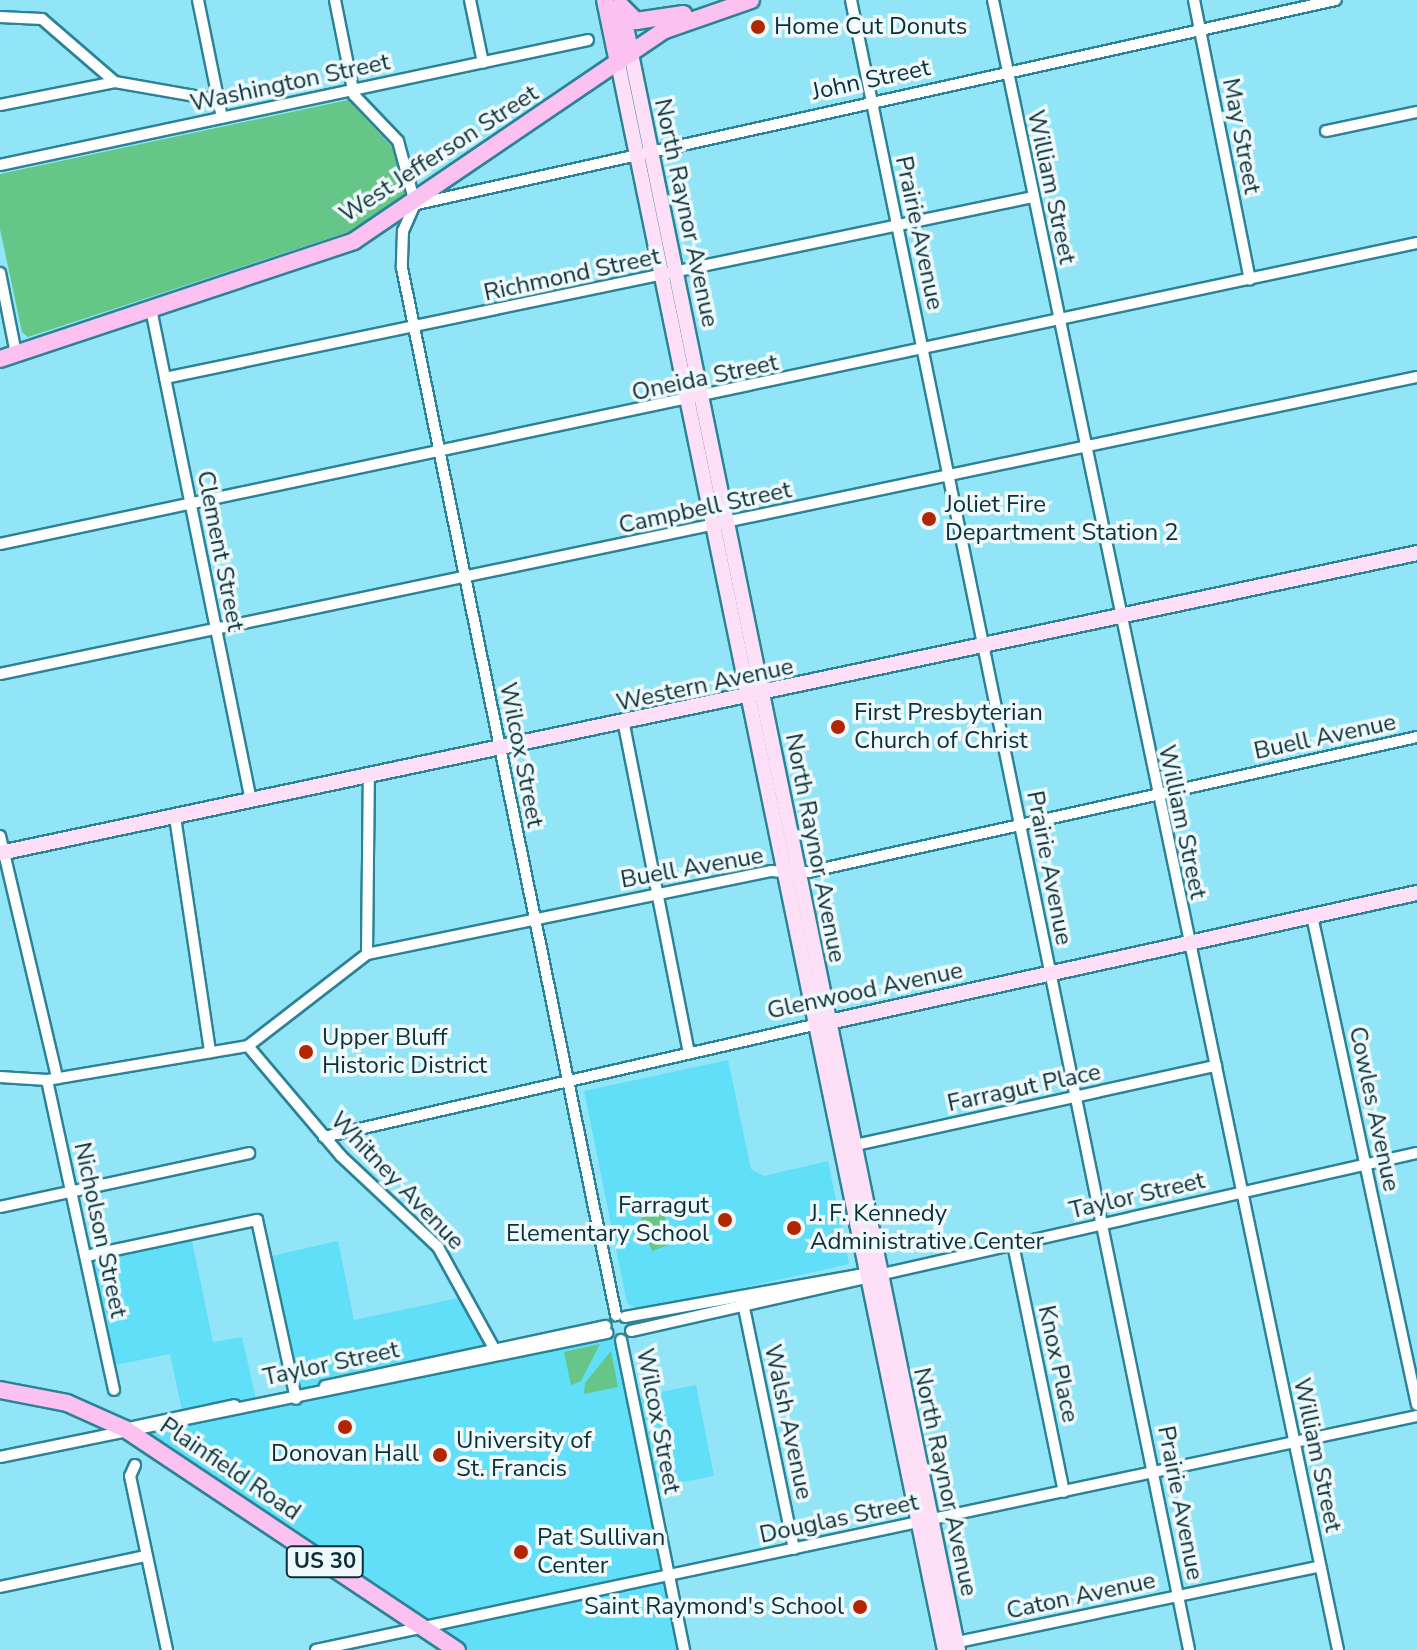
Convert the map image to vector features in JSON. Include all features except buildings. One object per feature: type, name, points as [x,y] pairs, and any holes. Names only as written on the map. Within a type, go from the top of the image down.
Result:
[{"type":"main road","name":"West Jefferson Street","points":[[8,357],[354,241],[415,204],[624,58],[709,9],[742,1]]},
{"type":"main road","points":[[615,2],[636,21],[709,9]]},
{"type":"main road","points":[[615,2],[624,58]]},
{"type":"main road","name":"Plainfield Road","points":[[0,1390],[67,1403],[129,1431],[457,1650]]},
{"type":"street","points":[[198,0],[222,118]]},
{"type":"street","points":[[335,0],[353,90],[398,141],[415,204]]},
{"type":"street","points":[[470,0],[483,63]]},
{"type":"street","name":"Prairie Avenue","points":[[851,0],[1189,1650]]},
{"type":"street","name":"William Street","points":[[993,0],[1186,944],[1216,1066],[1240,1193],[1338,1650]]},
{"type":"street","name":"May Street","points":[[1194,0],[1250,279]]},
{"type":"street","name":"John Street","points":[[415,204],[643,150],[1336,0]]},
{"type":"street","points":[[0,17],[42,19],[115,82]]},
{"type":"street","name":"Washington Street","points":[[0,165],[588,40]]},
{"type":"street","name":"North Raynor Avenue","points":[[624,58],[951,1647]]},
{"type":"street","points":[[0,105],[115,82],[218,100]]},
{"type":"street","points":[[1326,131],[1417,112]]},
{"type":"street","name":"Richmond Street","points":[[165,378],[1033,197]]},
{"type":"street","name":"Wilcox Street","points":[[415,204],[400,250],[437,454],[566,1077],[621,1316],[631,1331]]},
{"type":"street","name":"Oneida Street","points":[[0,544],[694,401],[1417,243]]},
{"type":"street","points":[[0,273],[8,357]]},
{"type":"street","name":"Clement Street","points":[[151,309],[251,801]]},
{"type":"street","name":"Campbell Street","points":[[0,674],[721,526],[1417,377]]},
{"type":"street","name":"Western Avenue","points":[[2,853],[624,725],[1417,553]]},
{"type":"street","points":[[624,725],[689,1052]]},
{"type":"street","name":"Buell Avenue","points":[[0,1077],[52,1079],[248,1046],[367,954],[659,893],[792,874],[1417,737]]},
{"type":"street","points":[[367,954],[369,777]]},
{"type":"street","points":[[175,817],[210,1052]]},
{"type":"street","name":"Nicholson Street","points":[[0,836],[114,1390]]},
{"type":"street","name":"Glenwood Avenue","points":[[324,1137],[566,1077],[1417,893]]},
{"type":"street","name":"Cowles Avenue","points":[[1312,916],[1417,1405]]},
{"type":"street","name":"Whitney Avenue","points":[[248,1046],[324,1137],[438,1247],[496,1352]]},
{"type":"street","name":"Farragut Place","points":[[847,1147],[1216,1066]]},
{"type":"street","points":[[0,1207],[249,1153]]},
{"type":"street","name":"Taylor Street","points":[[631,1331],[873,1273],[1417,1153]]},
{"type":"street","points":[[86,1256],[257,1220],[295,1396]]},
{"type":"street","name":"Knox Place","points":[[1013,1244],[1064,1492]]},
{"type":"street","name":"Taylor Street","points":[[621,1316],[873,1273]]},
{"type":"street","name":"Walsh Avenue","points":[[743,1303],[794,1549]]},
{"type":"street","points":[[621,1316],[606,1330],[621,1340],[631,1331]]},
{"type":"street","name":"Taylor Street","points":[[0,1457],[606,1330]]},
{"type":"street","name":"Wilcox Street","points":[[621,1340],[684,1650]]},
{"type":"street","name":"Douglas Street","points":[[316,1650],[1417,1416]]},
{"type":"street","points":[[135,1465],[130,1476],[167,1650]]},
{"type":"street","points":[[0,1587],[146,1556]]},
{"type":"street","name":"Caton Avenue","points":[[951,1647],[1320,1566]]},
{"type":"shaded area","name":"Farragut Elementary School","points":[[728,1060],[751,1169],[764,1176],[828,1161],[849,1264],[639,1311],[627,1303],[584,1091]]},
{"type":"shaded area","name":"University of St. Francis","points":[[191,1236],[213,1342],[242,1337],[258,1408],[297,1400],[267,1257],[338,1241],[354,1320],[468,1296],[494,1352],[611,1328],[630,1398],[696,1385],[714,1476],[650,1488],[683,1650],[463,1650],[138,1435],[185,1424],[170,1354],[110,1366],[86,1258]]},
{"type":"green space","points":[[348,100],[394,149],[406,197],[351,231],[28,337],[22,332],[0,229],[0,174]]},
{"type":"green space","points":[[664,1210],[668,1245],[652,1251],[640,1221],[646,1211]]},
{"type":"green space","points":[[600,1344],[581,1381],[571,1385],[564,1352]]},
{"type":"green space","points":[[611,1351],[618,1387],[584,1394],[585,1383]]},
{"type":"place","name":"Home Cut Donuts","points":[[758,27]]},
{"type":"place","name":"Joliet Fire Department Station 2","points":[[929,519]]},
{"type":"place","name":"First Presbyterian Church of Christ","points":[[838,727]]},
{"type":"place","name":"Upper Bluff Historic District","points":[[306,1052]]},
{"type":"place","name":"Farragut Elementary School","points":[[725,1220]]},
{"type":"place","name":"J. F. Kennedy Administrative Center","points":[[794,1228]]},
{"type":"place","name":"Donovan Hall","points":[[345,1427]]},
{"type":"place","name":"University of St. Francis","points":[[440,1455]]},
{"type":"place","name":"Pat Sullivan Center","points":[[521,1552]]},
{"type":"place","name":"Saint Raymond's School","points":[[860,1607]]}]
